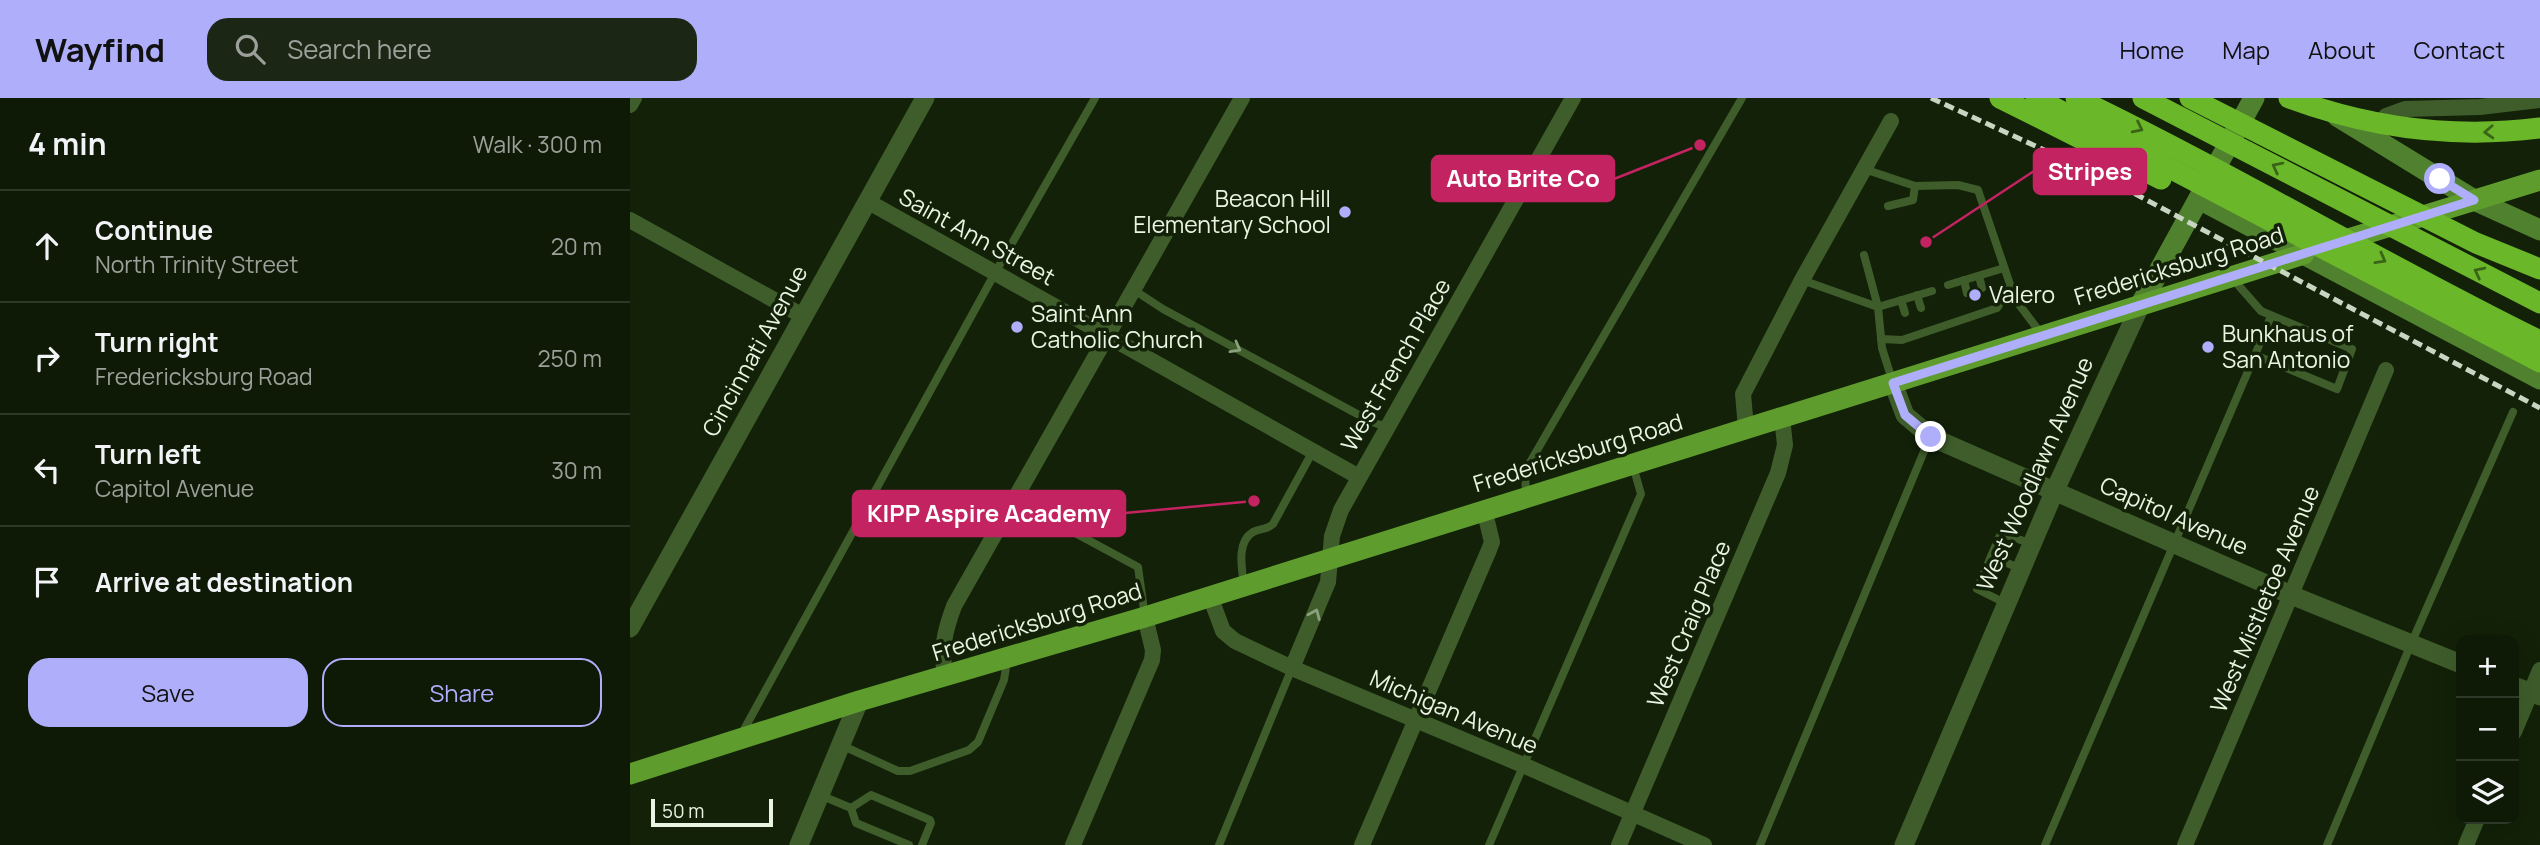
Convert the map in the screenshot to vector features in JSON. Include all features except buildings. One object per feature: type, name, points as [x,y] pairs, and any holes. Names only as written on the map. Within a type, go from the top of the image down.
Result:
[{"type":"highway","points":[[2000,98],[2202,193]]},
{"type":"highway","points":[[2036,98],[2540,362]]},
{"type":"highway","points":[[2076,98],[2156,137],[2440,291],[2540,341]]},
{"type":"highway","points":[[2143,98],[2540,303]]},
{"type":"highway","points":[[2190,98],[2476,243],[2540,269]]},
{"type":"highway","points":[[2289,98],[2326,111],[2383,125],[2482,133],[2540,128]]},
{"type":"main road","name":"West Woodlawn Avenue","points":[[2141,304],[2254,98]]},
{"type":"main road","points":[[2309,98],[2474,200],[2540,230]]},
{"type":"main road","name":"Fredericksburg Road","points":[[630,774],[859,701],[1145,617],[2540,180]]},
{"type":"main road","points":[[2202,193],[2312,251],[2540,379]]},
{"type":"street","points":[[630,105],[634,98]]},
{"type":"street","name":"Cincinnati Avenue","points":[[630,628],[925,98]]},
{"type":"street","points":[[945,677],[942,655],[944,633],[954,606],[1242,98]]},
{"type":"street","name":"West French Place","points":[[1292,668],[1328,582],[1334,528],[1359,477],[1573,98]]},
{"type":"street","points":[[2372,137],[2386,116],[2409,104],[2480,107],[2540,100]]},
{"type":"street","points":[[1746,428],[1743,394],[1802,280],[1891,121]]},
{"type":"street","name":"Saint Ann Street","points":[[867,201],[1359,477]]},
{"type":"street","points":[[630,220],[803,316]]},
{"type":"street","name":"West Woodlawn Avenue","points":[[1904,845],[2055,490],[2141,304]]},
{"type":"street","name":"West Mistletoe Avenue","points":[[2185,845],[2386,370]]},
{"type":"street","name":"Capitol Avenue","points":[[1893,383],[1905,415],[1931,437],[2291,595],[2456,662]]},
{"type":"street","name":"West Craig Place","points":[[1619,845],[1778,473],[1785,445],[1782,417]]},
{"type":"street","points":[[1362,845],[1492,542],[1484,509]]},
{"type":"street","name":"Michigan Avenue","points":[[1210,596],[1223,631],[1235,642],[1704,845]]},
{"type":"street","points":[[1073,845],[1152,660],[1153,650],[1145,617]]},
{"type":"street","points":[[2519,717],[2528,691],[2540,670]]},
{"type":"street","points":[[799,845],[859,701]]},
{"type":"street","points":[[2466,845],[2475,824]]},
{"type":"lane","points":[[737,742],[995,272],[1095,98]]},
{"type":"lane","points":[[1526,496],[1525,471],[1742,98]]},
{"type":"lane","points":[[1864,169],[1915,186],[1958,185],[1978,190],[2015,299],[2043,336]]},
{"type":"lane","points":[[1888,206],[1913,200],[1915,186]]},
{"type":"lane","points":[[1864,255],[1878,307],[1881,339],[1893,383]]},
{"type":"lane","points":[[1948,285],[2004,268]]},
{"type":"lane","points":[[1979,276],[1982,288]]},
{"type":"lane","points":[[2230,276],[2262,311],[2352,349],[2337,389],[2255,355]]},
{"type":"lane","points":[[1802,280],[1878,307],[1932,291]]},
{"type":"lane","points":[[1964,280],[1967,293]]},
{"type":"lane","points":[[1881,339],[1902,340],[1913,333],[1988,308],[1997,308],[2011,286]]},
{"type":"lane","points":[[1134,290],[1163,309],[1371,422],[1387,427]]},
{"type":"lane","points":[[1917,295],[1921,307]]},
{"type":"lane","points":[[1901,300],[1905,313]]},
{"type":"lane","points":[[2045,845],[2271,316]]},
{"type":"lane","points":[[2327,845],[2411,644],[2513,412]]},
{"type":"lane","points":[[1760,845],[1931,437]]},
{"type":"lane","points":[[1244,585],[1241,556],[1243,544],[1254,532],[1273,524],[1313,451]]},
{"type":"lane","points":[[1489,845],[1641,494],[1632,463]]},
{"type":"lane","points":[[1014,500],[1138,567],[1145,617]]},
{"type":"lane","points":[[2007,604],[1977,590],[1991,556],[2002,532],[2032,544]]},
{"type":"lane","points":[[1991,556],[2021,569]]},
{"type":"lane","points":[[841,745],[898,771],[910,771],[970,750],[978,742],[1004,680],[1007,658]]},
{"type":"lane","points":[[1219,845],[1292,668]]},
{"type":"lane","points":[[820,795],[851,808],[856,823],[909,845]]},
{"type":"lane","points":[[851,808],[871,795],[930,820],[932,823],[922,845]]},
{"type":"railway","points":[[1931,98],[2105,178],[2540,408]]},
{"type":"place","name":"Auto Brite Co","points":[[1700,145]]},
{"type":"place","name":"Beacon Hill Elementary School","points":[[1345,212]]},
{"type":"place","name":"Stripes","points":[[1926,242]]},
{"type":"place","name":"Valero","points":[[1975,295]]},
{"type":"place","name":"Saint Ann Catholic Church","points":[[1017,327]]},
{"type":"place","name":"Bunkhaus of San Antonio","points":[[2208,347]]},
{"type":"place","name":"KIPP Aspire Academy","points":[[1254,501]]},
{"type":"route","points":[[1931,437],[1905,415],[1893,383],[2474,200],[2440,179]]}]
